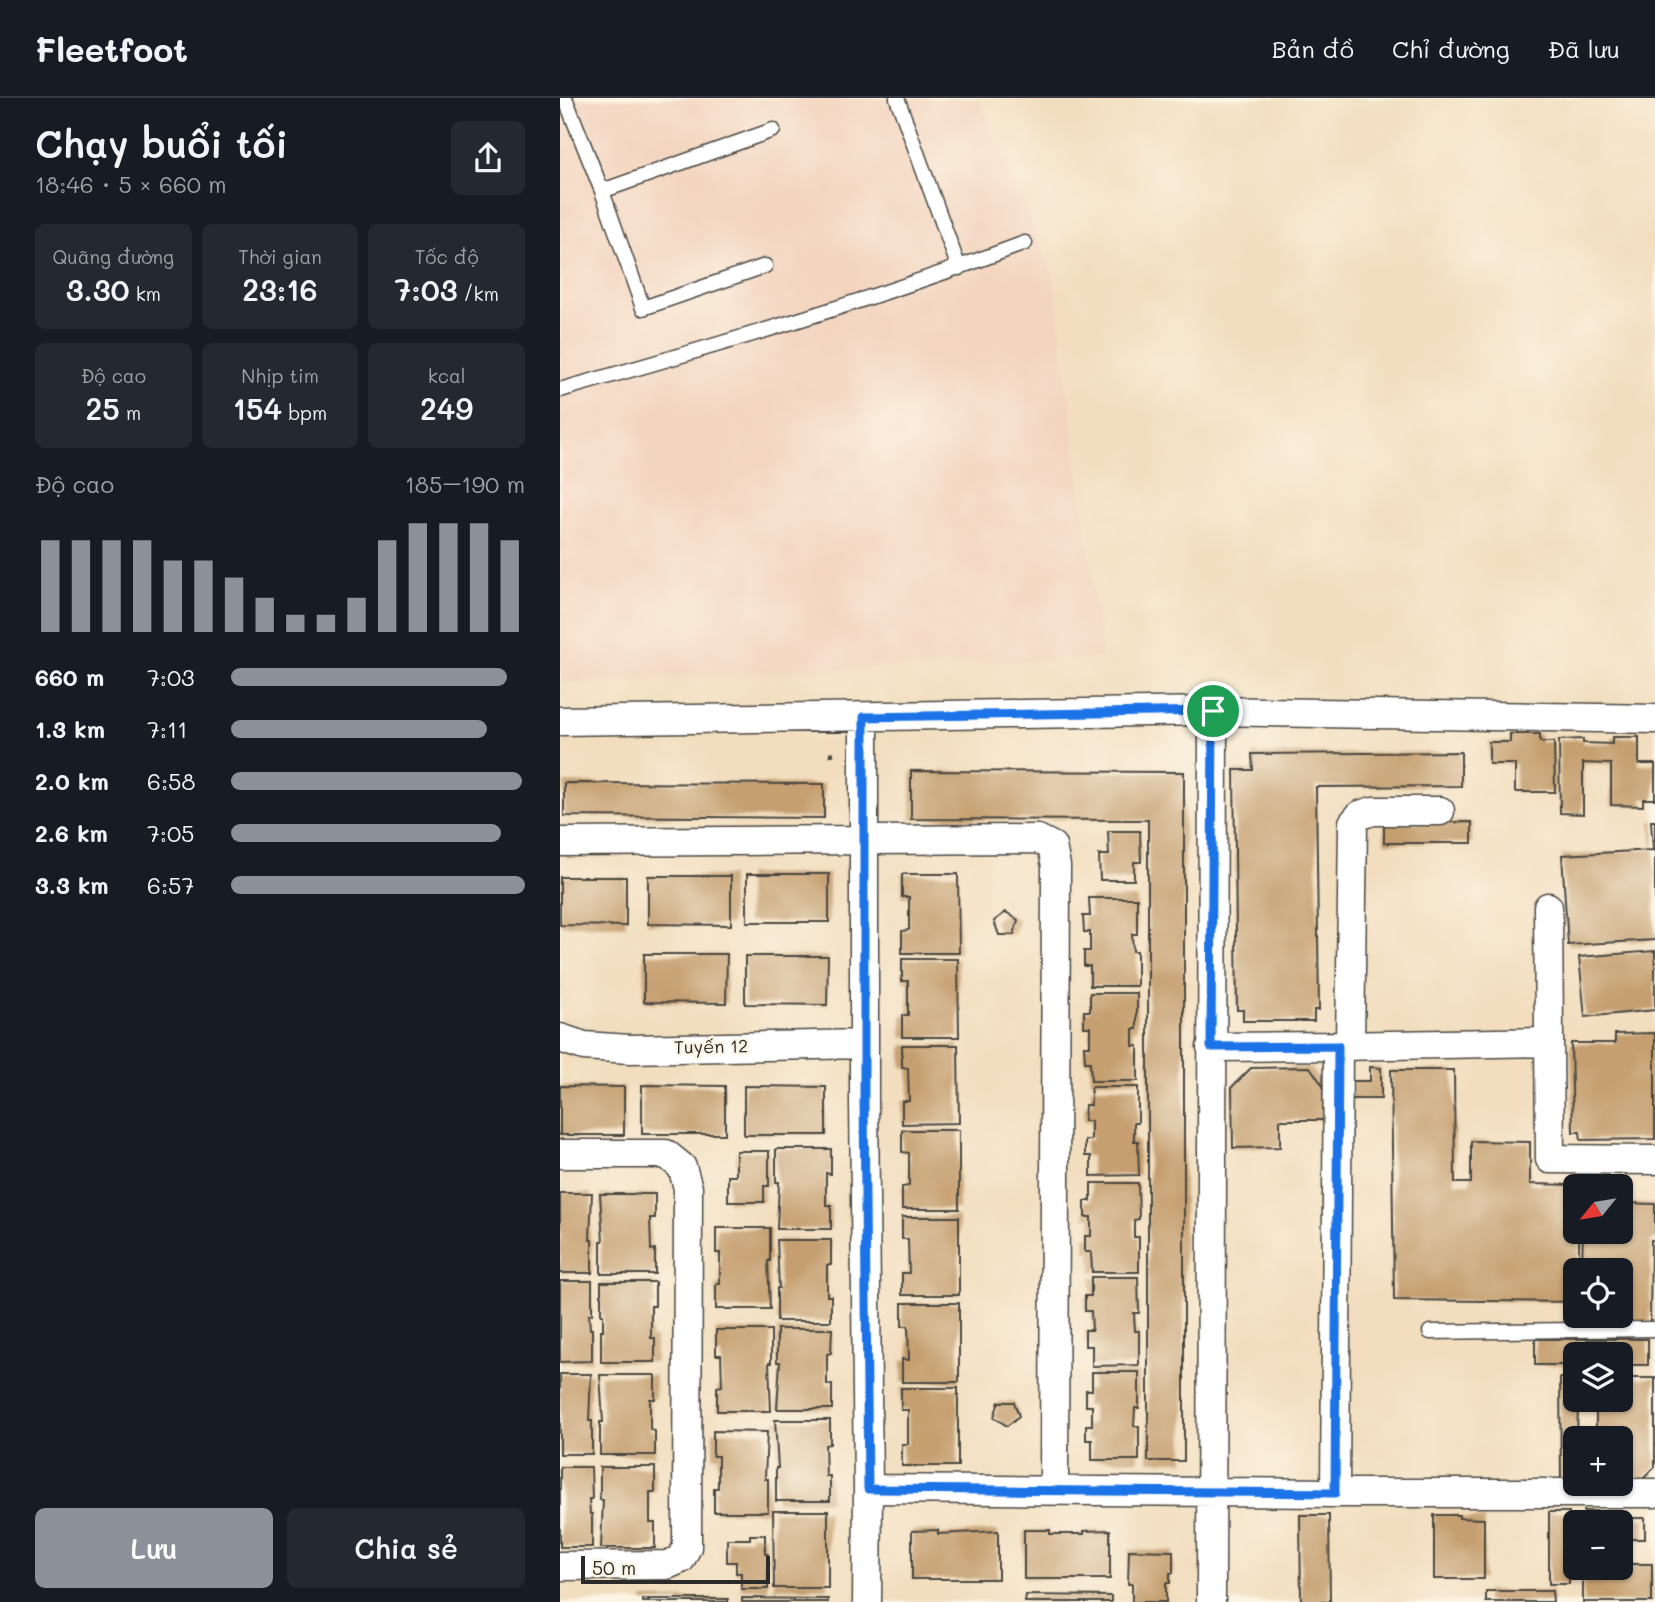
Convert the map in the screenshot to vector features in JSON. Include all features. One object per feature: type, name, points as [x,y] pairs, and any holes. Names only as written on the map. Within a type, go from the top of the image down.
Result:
[{"type":"street","points":[[1211,1602],[1209,1492],[1213,711]]},
{"type":"street","points":[[560,721],[1213,711],[1655,719]]},
{"type":"street","points":[[864,717],[867,1602]]},
{"type":"street","points":[[1335,1493],[1344,1046],[1353,823],[1360,815],[1373,811],[1440,811]]},
{"type":"street","points":[[560,842],[1038,839],[1052,846],[1056,866],[1054,1490]]},
{"type":"street","points":[[1548,907],[1550,1159],[1655,1160]]},
{"type":"street","name":"Tuyến 12","points":[[560,1038],[584,1046],[630,1049],[864,1044]]},
{"type":"street","points":[[1211,1047],[1549,1042]]},
{"type":"street","points":[[560,1154],[666,1154],[682,1167],[688,1188],[687,1547],[681,1559],[667,1565],[560,1566]]},
{"type":"street","points":[[868,1489],[1655,1493]]},
{"type":"lane","points":[[565,98],[602,191],[643,308],[765,266]]},
{"type":"lane","points":[[897,98],[959,268]]},
{"type":"lane","points":[[602,191],[773,130]]},
{"type":"lane","points":[[560,390],[670,359],[959,268],[1025,243]]},
{"type":"lane","points":[[1430,1332],[1655,1329]]},
{"type":"shaded area","points":[[560,98],[978,98],[1054,277],[1102,658],[560,683]]},
{"type":"building","points":[[1510,734],[1540,734],[1540,742],[1554,742],[1555,792],[1515,792],[1515,764],[1489,764],[1489,742],[1510,742]]},
{"type":"building","points":[[1612,737],[1639,737],[1639,764],[1655,764],[1655,799],[1643,799],[1643,806],[1611,805],[1611,764],[1583,763],[1583,814],[1560,813],[1559,740],[1583,739],[1583,743],[1612,744]]},
{"type":"building","points":[[1461,752],[1461,786],[1316,787],[1319,1010],[1314,1010],[1314,1021],[1243,1021],[1243,1010],[1237,1010],[1234,770],[1253,770],[1252,754]]},
{"type":"building","points":[[911,771],[1184,772],[1184,1461],[1148,1461],[1148,820],[911,819]]},
{"type":"building","points":[[564,783],[824,784],[824,818],[564,816]]},
{"type":"building","points":[[1651,821],[1655,821],[1655,940],[1568,945],[1562,855],[1653,850]]},
{"type":"building","points":[[1472,822],[1472,843],[1384,843],[1384,823]]},
{"type":"building","points":[[1108,831],[1140,831],[1141,862],[1134,862],[1134,880],[1100,880],[1099,855],[1109,855]]},
{"type":"building","points":[[747,874],[829,874],[829,922],[747,922]]},
{"type":"building","points":[[902,874],[958,874],[959,953],[902,953],[902,931],[909,930],[909,897],[902,897]]},
{"type":"building","points":[[648,876],[731,876],[731,925],[648,924]]},
{"type":"building","points":[[560,877],[626,877],[626,926],[560,925]]},
{"type":"building","points":[[1089,898],[1137,898],[1137,934],[1132,934],[1133,951],[1137,951],[1137,986],[1090,986],[1090,966],[1084,966],[1084,951],[1090,951],[1090,932],[1084,932],[1083,916],[1090,916]]},
{"type":"building","points":[[1006,912],[1018,920],[1014,935],[999,935],[994,921]]},
{"type":"building","points":[[1655,951],[1655,1010],[1585,1017],[1579,957]]},
{"type":"building","points":[[644,954],[727,954],[726,1003],[644,1002]]},
{"type":"building","points":[[745,956],[828,956],[827,1005],[745,1004]]},
{"type":"building","points":[[902,959],[958,959],[959,1037],[902,1037],[902,1015],[908,1015],[908,981],[902,981]]},
{"type":"building","points":[[1090,993],[1137,993],[1137,1029],[1133,1029],[1133,1046],[1138,1046],[1138,1081],[1091,1081],[1090,1062],[1085,1062],[1084,1046],[1090,1046],[1090,1027],[1084,1027],[1084,1011],[1090,1011]]},
{"type":"building","points":[[1655,1033],[1655,1139],[1581,1140],[1580,1132],[1573,1132],[1571,1043],[1615,1043],[1615,1034]]},
{"type":"building","points":[[902,1045],[958,1045],[959,1123],[902,1124],[902,1101],[909,1101],[908,1068],[902,1067]]},
{"type":"building","points":[[1310,1067],[1323,1086],[1324,1120],[1280,1120],[1280,1147],[1233,1148],[1232,1087],[1251,1068]]},
{"type":"building","points":[[1370,1067],[1381,1068],[1381,1099],[1351,1099],[1352,1081],[1370,1081]]},
{"type":"building","points":[[1391,1070],[1454,1070],[1455,1183],[1471,1183],[1471,1141],[1530,1142],[1530,1184],[1563,1185],[1563,1244],[1579,1244],[1579,1258],[1563,1258],[1563,1302],[1394,1300]]},
{"type":"building","points":[[642,1085],[725,1086],[725,1134],[642,1134]]},
{"type":"building","points":[[560,1086],[624,1087],[624,1135],[560,1135]]},
{"type":"building","points":[[744,1086],[826,1087],[826,1135],[744,1135]]},
{"type":"building","points":[[1091,1087],[1138,1087],[1138,1123],[1134,1123],[1134,1141],[1138,1141],[1139,1175],[1091,1176],[1091,1156],[1085,1156],[1085,1140],[1091,1140],[1091,1121],[1084,1121],[1085,1105],[1091,1105]]},
{"type":"building","points":[[902,1130],[959,1130],[959,1209],[902,1209],[902,1187],[909,1186],[909,1153],[902,1152]]},
{"type":"building","points":[[776,1149],[831,1149],[831,1174],[826,1173],[826,1205],[831,1205],[831,1229],[777,1229],[779,1182],[776,1182]]},
{"type":"building","points":[[736,1151],[769,1151],[769,1186],[764,1186],[764,1202],[728,1202],[728,1176],[736,1176]]},
{"type":"building","points":[[1091,1183],[1138,1183],[1139,1219],[1134,1220],[1134,1237],[1139,1237],[1139,1272],[1092,1272],[1091,1252],[1085,1252],[1085,1236],[1091,1236],[1091,1217],[1085,1217],[1085,1201],[1091,1201]]},
{"type":"building","points":[[560,1193],[592,1193],[592,1273],[560,1273]]},
{"type":"building","points":[[600,1194],[655,1194],[655,1218],[650,1218],[651,1250],[655,1249],[655,1274],[601,1274],[603,1241]]},
{"type":"building","points":[[1633,1203],[1655,1204],[1655,1240],[1651,1240],[1650,1323],[1633,1323],[1633,1258],[1582,1258],[1583,1244],[1633,1244]]},
{"type":"building","points":[[902,1217],[959,1217],[959,1295],[902,1295],[902,1273],[909,1273],[908,1239],[902,1239]]},
{"type":"building","points":[[716,1228],[770,1228],[770,1309],[716,1309],[716,1284],[720,1284],[720,1253],[716,1253]]},
{"type":"building","points":[[777,1240],[831,1240],[831,1265],[827,1265],[827,1296],[831,1296],[831,1321],[777,1321]]},
{"type":"building","points":[[1091,1277],[1138,1277],[1139,1313],[1134,1313],[1135,1331],[1139,1331],[1139,1365],[1092,1366],[1092,1346],[1085,1346],[1085,1330],[1092,1330],[1091,1311],[1085,1311],[1085,1296],[1091,1296]]},
{"type":"building","points":[[560,1281],[592,1281],[592,1314],[589,1314],[592,1361],[560,1362]]},
{"type":"building","points":[[601,1282],[655,1282],[655,1306],[651,1306],[651,1338],[655,1338],[655,1362],[601,1362]]},
{"type":"building","points":[[902,1303],[959,1303],[959,1382],[902,1382],[902,1359],[909,1360],[908,1326],[902,1326]]},
{"type":"building","points":[[777,1329],[832,1329],[831,1353],[827,1354],[827,1385],[832,1385],[832,1409],[777,1409],[780,1362],[777,1362]]},
{"type":"building","points":[[716,1330],[771,1330],[771,1411],[717,1411],[717,1387],[722,1386],[721,1355],[716,1355]]},
{"type":"building","points":[[1535,1339],[1648,1339],[1648,1365],[1633,1365],[1633,1342],[1563,1342],[1563,1365],[1535,1365]]},
{"type":"building","points":[[1092,1372],[1139,1372],[1139,1408],[1135,1408],[1134,1426],[1139,1426],[1139,1460],[1092,1460],[1092,1440],[1086,1440],[1086,1425],[1092,1425],[1092,1406],[1086,1406],[1086,1390],[1092,1390]]},
{"type":"building","points":[[560,1374],[591,1374],[589,1421],[592,1421],[592,1454],[560,1454]]},
{"type":"building","points":[[600,1375],[655,1375],[655,1399],[650,1399],[650,1430],[655,1431],[655,1455],[600,1455],[600,1422],[603,1422]]},
{"type":"building","points":[[1560,1378],[1563,1378],[1563,1412],[1578,1412],[1577,1426],[1563,1426],[1561,1480]]},
{"type":"building","points":[[1633,1378],[1655,1378],[1655,1467],[1641,1481],[1633,1481],[1633,1426],[1596,1426],[1596,1412],[1633,1412]]},
{"type":"building","points":[[901,1388],[958,1388],[958,1466],[902,1466],[902,1444],[908,1444],[908,1410],[901,1410]]},
{"type":"building","points":[[999,1402],[1014,1402],[1019,1416],[1007,1426],[994,1417]]},
{"type":"building","points":[[775,1420],[830,1420],[830,1444],[825,1445],[826,1476],[830,1476],[830,1501],[776,1501],[778,1468]]},
{"type":"building","points":[[713,1431],[767,1432],[765,1479],[768,1479],[768,1512],[714,1512],[714,1488],[718,1488],[718,1456],[713,1456]]},
{"type":"building","points":[[560,1467],[591,1467],[592,1499],[589,1499],[592,1547],[560,1547]]},
{"type":"building","points":[[600,1467],[655,1467],[655,1492],[650,1492],[650,1523],[655,1523],[655,1548],[601,1548],[603,1500],[600,1500]]},
{"type":"building","points":[[773,1511],[828,1511],[828,1588],[774,1588]]},
{"type":"building","points":[[1549,1512],[1563,1512],[1563,1580],[1569,1580],[1569,1584],[1549,1584]]},
{"type":"building","points":[[1300,1515],[1329,1515],[1330,1602],[1301,1602]]},
{"type":"building","points":[[1434,1515],[1484,1519],[1484,1579],[1434,1579]]},
{"type":"building","points":[[1633,1518],[1645,1518],[1645,1539],[1633,1539]]},
{"type":"building","points":[[938,1530],[938,1534],[998,1531],[998,1579],[912,1579],[912,1531]]},
{"type":"building","points":[[1024,1530],[1050,1530],[1050,1534],[1084,1534],[1084,1531],[1110,1530],[1110,1579],[1024,1579]]},
{"type":"building","points":[[750,1535],[765,1535],[768,1589],[741,1589],[741,1573],[736,1573],[736,1562],[727,1562],[727,1539],[750,1539]]},
{"type":"building","points":[[1129,1550],[1173,1551],[1173,1573],[1170,1573],[1170,1583],[1166,1583],[1166,1602],[1132,1602],[1132,1584],[1128,1584]]},
{"type":"building","points":[[1633,1564],[1652,1564],[1652,1602],[1583,1602],[1583,1580],[1633,1580]]},
{"type":"building","points":[[1486,1591],[1552,1591],[1553,1602],[1486,1602]]},
{"type":"building","points":[[1026,1595],[1111,1596],[1111,1602],[1025,1602]]},
{"type":"building","points":[[742,1598],[828,1599],[828,1602],[742,1602]]},
{"type":"building","points":[[643,1599],[728,1599],[728,1602],[643,1602]]},
{"type":"route","points":[[1213,711],[1211,1047],[1338,1046],[1335,1493],[868,1489],[864,717],[1213,711]]}]
